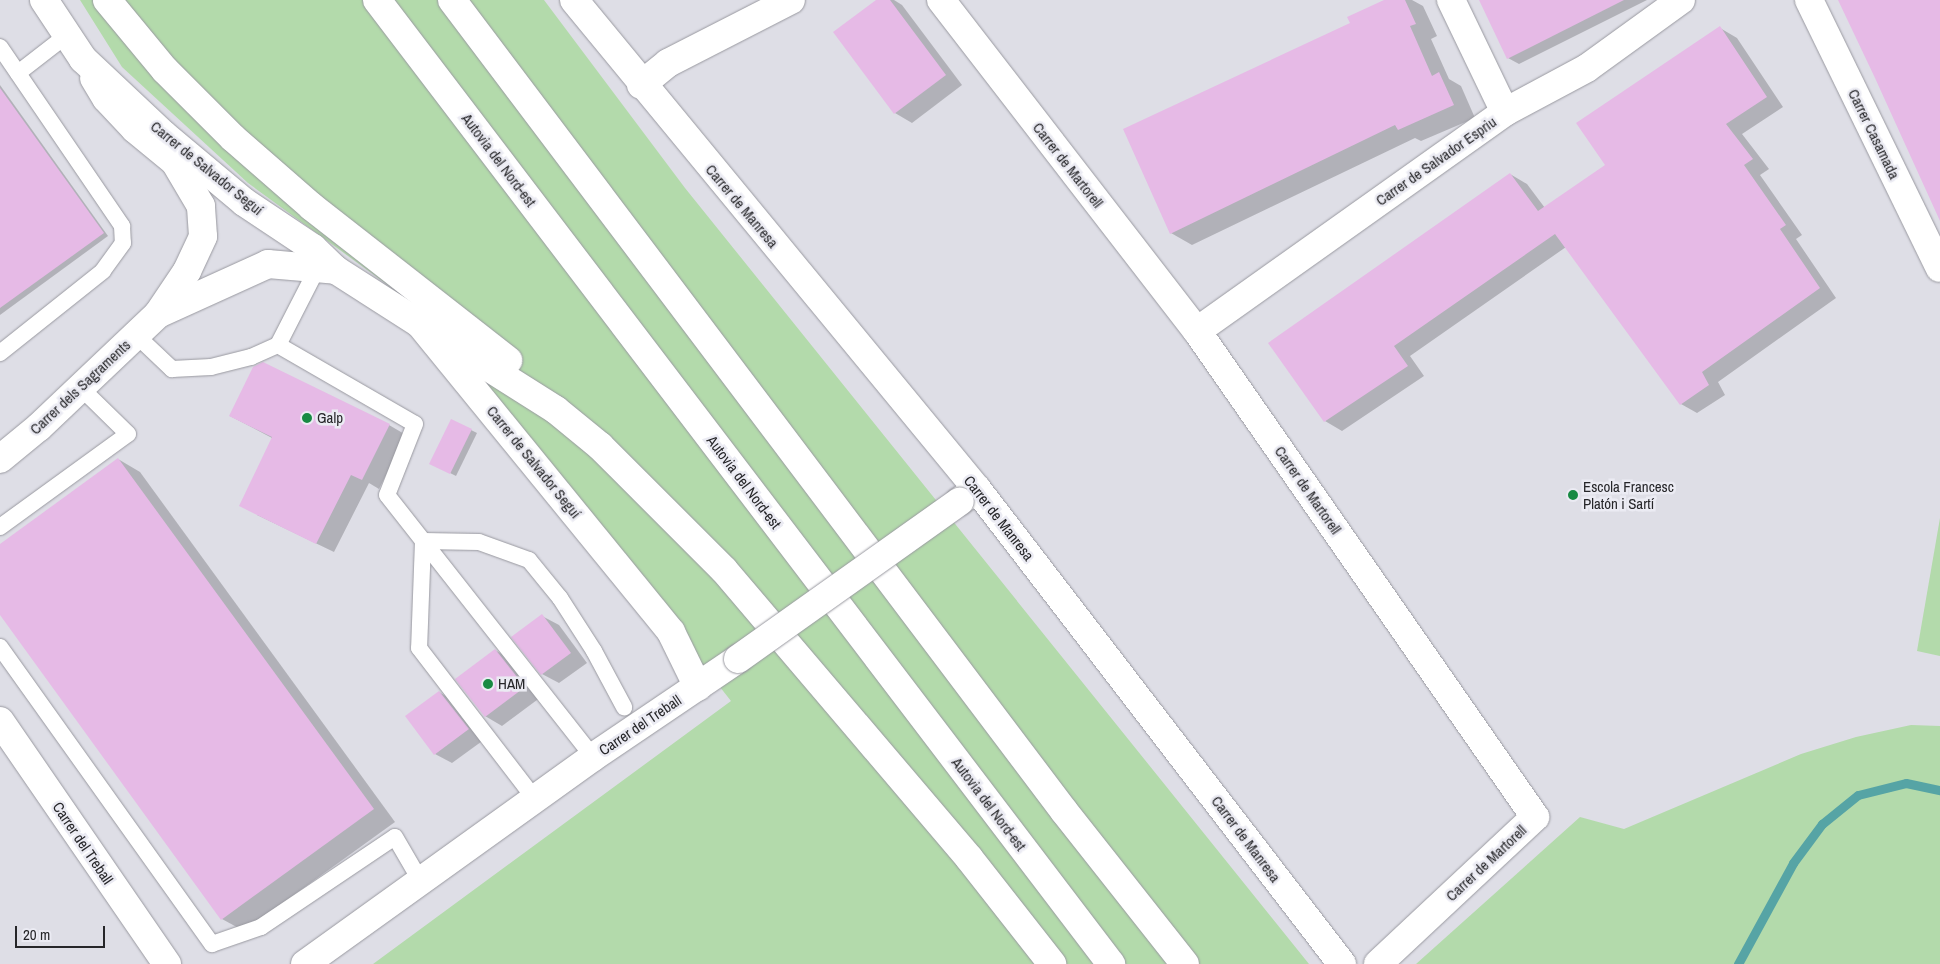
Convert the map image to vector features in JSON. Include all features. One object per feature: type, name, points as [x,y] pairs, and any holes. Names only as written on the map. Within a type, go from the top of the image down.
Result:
[{"type":"main road","name":"Carrer de Salvador Seguí","points":[[44,0],[106,98],[135,130],[175,162],[201,206],[203,236],[187,271],[158,314]]},
{"type":"main road","points":[[107,0],[165,70],[233,138],[312,207],[506,358],[556,410],[600,446],[724,570],[969,858],[1052,964]]},
{"type":"main road","name":"Autovia del Nord-est","points":[[377,0],[1111,964]]},
{"type":"main road","points":[[452,0],[1064,811],[1185,964]]},
{"type":"main road","points":[[467,0],[499,62]]},
{"type":"main road","name":"Carrer de Manresa","points":[[574,0],[1342,964]]},
{"type":"main road","points":[[641,85],[668,64],[791,0]]},
{"type":"main road","name":"Carrer de Martorell","points":[[940,0],[1197,331],[1535,817],[1378,964]]},
{"type":"main road","points":[[1450,0],[1505,112]]},
{"type":"main road","name":"Carrer Casamada","points":[[1809,0],[1940,268]]},
{"type":"main road","name":"Carrer de Salvador Espriu","points":[[1197,331],[1505,112],[1587,68],[1675,2]]},
{"type":"main road","name":"Carrer de Salvador Seguí","points":[[83,59],[178,147],[244,202],[313,248],[327,269],[420,324],[671,632],[698,687]]},
{"type":"main road","name":"Carrer de Salvador Seguí","points":[[158,314],[268,264],[327,269]]},
{"type":"main road","name":"Carrer dels Sagraments","points":[[0,459],[158,314]]},
{"type":"main road","points":[[420,324],[556,410]]},
{"type":"main road","name":"Carrer del Treball","points":[[305,964],[593,757],[698,687],[968,495]]},
{"type":"main road","name":"Carrer del Treball","points":[[0,722],[167,964]]},
{"type":"lane","points":[[18,73],[67,35]]},
{"type":"lane","points":[[0,47],[122,226],[122,243],[103,271],[0,353]]},
{"type":"lane","points":[[136,335],[172,369],[211,367],[252,357],[278,344],[327,269]]},
{"type":"lane","points":[[278,344],[415,424],[387,495],[593,757]]},
{"type":"lane","points":[[0,527],[128,434],[80,387]]},
{"type":"lane","points":[[423,540],[478,542],[529,560],[570,613],[624,707]]},
{"type":"lane","points":[[423,540],[419,648],[535,799]]},
{"type":"lane","points":[[0,647],[212,944],[261,928],[395,837],[420,880]]},
{"type":"green space","points":[[80,0],[544,0],[685,188],[1309,964],[373,964],[731,701],[464,362],[407,299],[248,183],[122,67]]},
{"type":"green space","points":[[1940,518],[1940,656],[1917,651]]},
{"type":"green space","points":[[1911,725],[1940,726],[1940,964],[1416,964],[1580,817],[1624,829],[1801,754],[1856,737]]},
{"type":"building","points":[[876,0],[890,0],[946,75],[894,114],[833,32]]},
{"type":"building","points":[[1384,0],[1405,0],[1416,24],[1410,26],[1432,76],[1439,72],[1454,105],[1398,130],[1395,125],[1170,234],[1123,129],[1350,23],[1347,17]]},
{"type":"building","points":[[1479,0],[1624,0],[1507,59]]},
{"type":"building","points":[[1838,0],[1940,0],[1940,221],[1875,78]]},
{"type":"building","points":[[1720,26],[1767,97],[1726,124],[1753,159],[1744,165],[1786,225],[1780,229],[1820,288],[1702,372],[1709,385],[1680,405],[1555,234],[1394,346],[1408,366],[1324,422],[1268,343],[1510,173],[1538,211],[1605,165],[1576,123]]},
{"type":"building","points":[[0,88],[104,233],[0,308]]},
{"type":"building","points":[[263,362],[390,424],[362,480],[351,475],[316,544],[239,506],[272,437],[229,416],[253,367]]},
{"type":"building","points":[[451,419],[472,429],[450,474],[429,464]]},
{"type":"building","points":[[118,458],[374,809],[221,920],[0,615],[0,544]]},
{"type":"building","points":[[542,614],[571,653],[541,675],[511,637]]},
{"type":"building","points":[[495,649],[525,687],[485,717],[455,679]]},
{"type":"building","points":[[439,691],[469,729],[434,755],[405,716]]},
{"type":"waterway","points":[[1738,964],[1793,863],[1822,824],[1858,795],[1906,783],[1940,790]]},
{"type":"place","name":"Galp","points":[[307,418]]},
{"type":"place","name":"Escola Francesc Platón i Sartí","points":[[1573,495]]},
{"type":"place","name":"HAM","points":[[488,684]]}]
